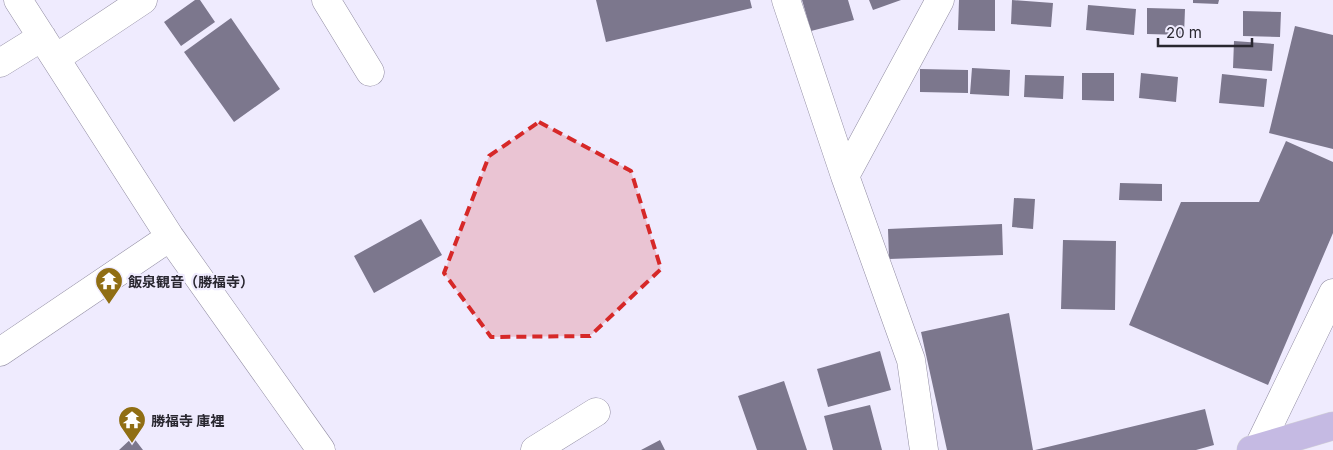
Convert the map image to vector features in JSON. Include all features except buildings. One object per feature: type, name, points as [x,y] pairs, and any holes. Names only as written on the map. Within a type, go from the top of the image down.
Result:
[{"type":"main road","points":[[1254,449],[1333,426]]},
{"type":"street","points":[[18,0],[170,237],[321,450]]},
{"type":"street","points":[[0,62],[49,47],[143,0]]},
{"type":"street","points":[[326,0],[370,72]]},
{"type":"street","points":[[786,0],[845,176],[911,360],[924,450]]},
{"type":"street","points":[[845,176],[940,0]]},
{"type":"street","points":[[0,352],[170,237]]},
{"type":"street","points":[[1254,449],[1333,293]]},
{"type":"street","points":[[535,450],[596,412]]},
{"type":"highlighted area","points":[[539,122],[631,171],[661,269],[590,336],[491,337],[444,273],[489,156]]},
{"type":"place","name":"飯泉観音（勝福寺）","points":[[109,305]]},
{"type":"place","name":"勝福寺 庫裡","points":[[132,444]]}]
